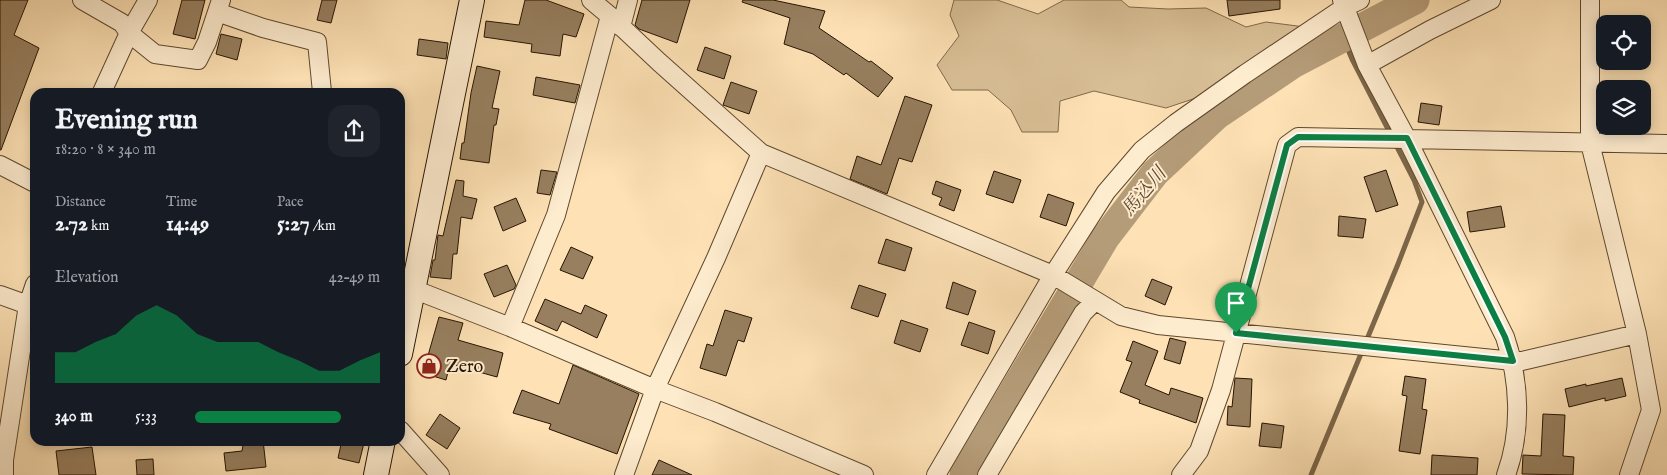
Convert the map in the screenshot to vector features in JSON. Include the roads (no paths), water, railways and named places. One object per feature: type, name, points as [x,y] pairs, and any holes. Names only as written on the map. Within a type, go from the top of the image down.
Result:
[{"type":"street","points":[[82,0],[122,23],[128,33],[155,54],[198,60],[207,42],[219,6],[263,28],[317,42],[322,88]]},
{"type":"street","points":[[104,88],[128,33],[148,0]]},
{"type":"street","points":[[405,329],[472,0]]},
{"type":"street","points":[[591,0],[761,152],[1052,274],[1121,316],[1158,325],[1513,361],[1522,361],[1636,334]]},
{"type":"street","points":[[510,327],[556,215],[616,21],[628,0]]},
{"type":"street","points":[[1367,65],[1430,30],[1491,0]]},
{"type":"street","points":[[1590,0],[1590,143],[1636,334],[1651,410],[1630,475]]},
{"type":"street","points":[[936,475],[1052,274],[1106,192],[1142,150],[1176,123],[1230,85],[1349,5],[1367,65],[1505,337],[1513,361],[1517,395],[1516,426],[1510,464],[1506,475]]},
{"type":"street","points":[[1181,475],[1199,451],[1221,390],[1287,145],[1298,137],[1667,144]]},
{"type":"street","points":[[628,473],[655,389],[716,258],[761,152]]},
{"type":"street","points":[[0,165],[30,180]]},
{"type":"street","points":[[413,289],[510,327],[864,475]]},
{"type":"street","points":[[0,295],[28,305]]},
{"type":"street","points":[[4,475],[4,460],[30,299]]},
{"type":"street","points":[[987,475],[1093,299]]},
{"type":"street","points":[[405,436],[440,475]]},
{"type":"street","points":[[376,475],[382,446]]},
{"type":"waterway","name":"馬込川","points":[[964,475],[1105,238],[1155,173],[1217,115],[1293,64],[1415,0]]},
{"type":"waterway","points":[[1343,38],[1391,135]]},
{"type":"waterway","points":[[1311,475],[1422,202],[1414,180],[1395,143]]},
{"type":"place","name":"Zero","points":[[429,366]]}]
